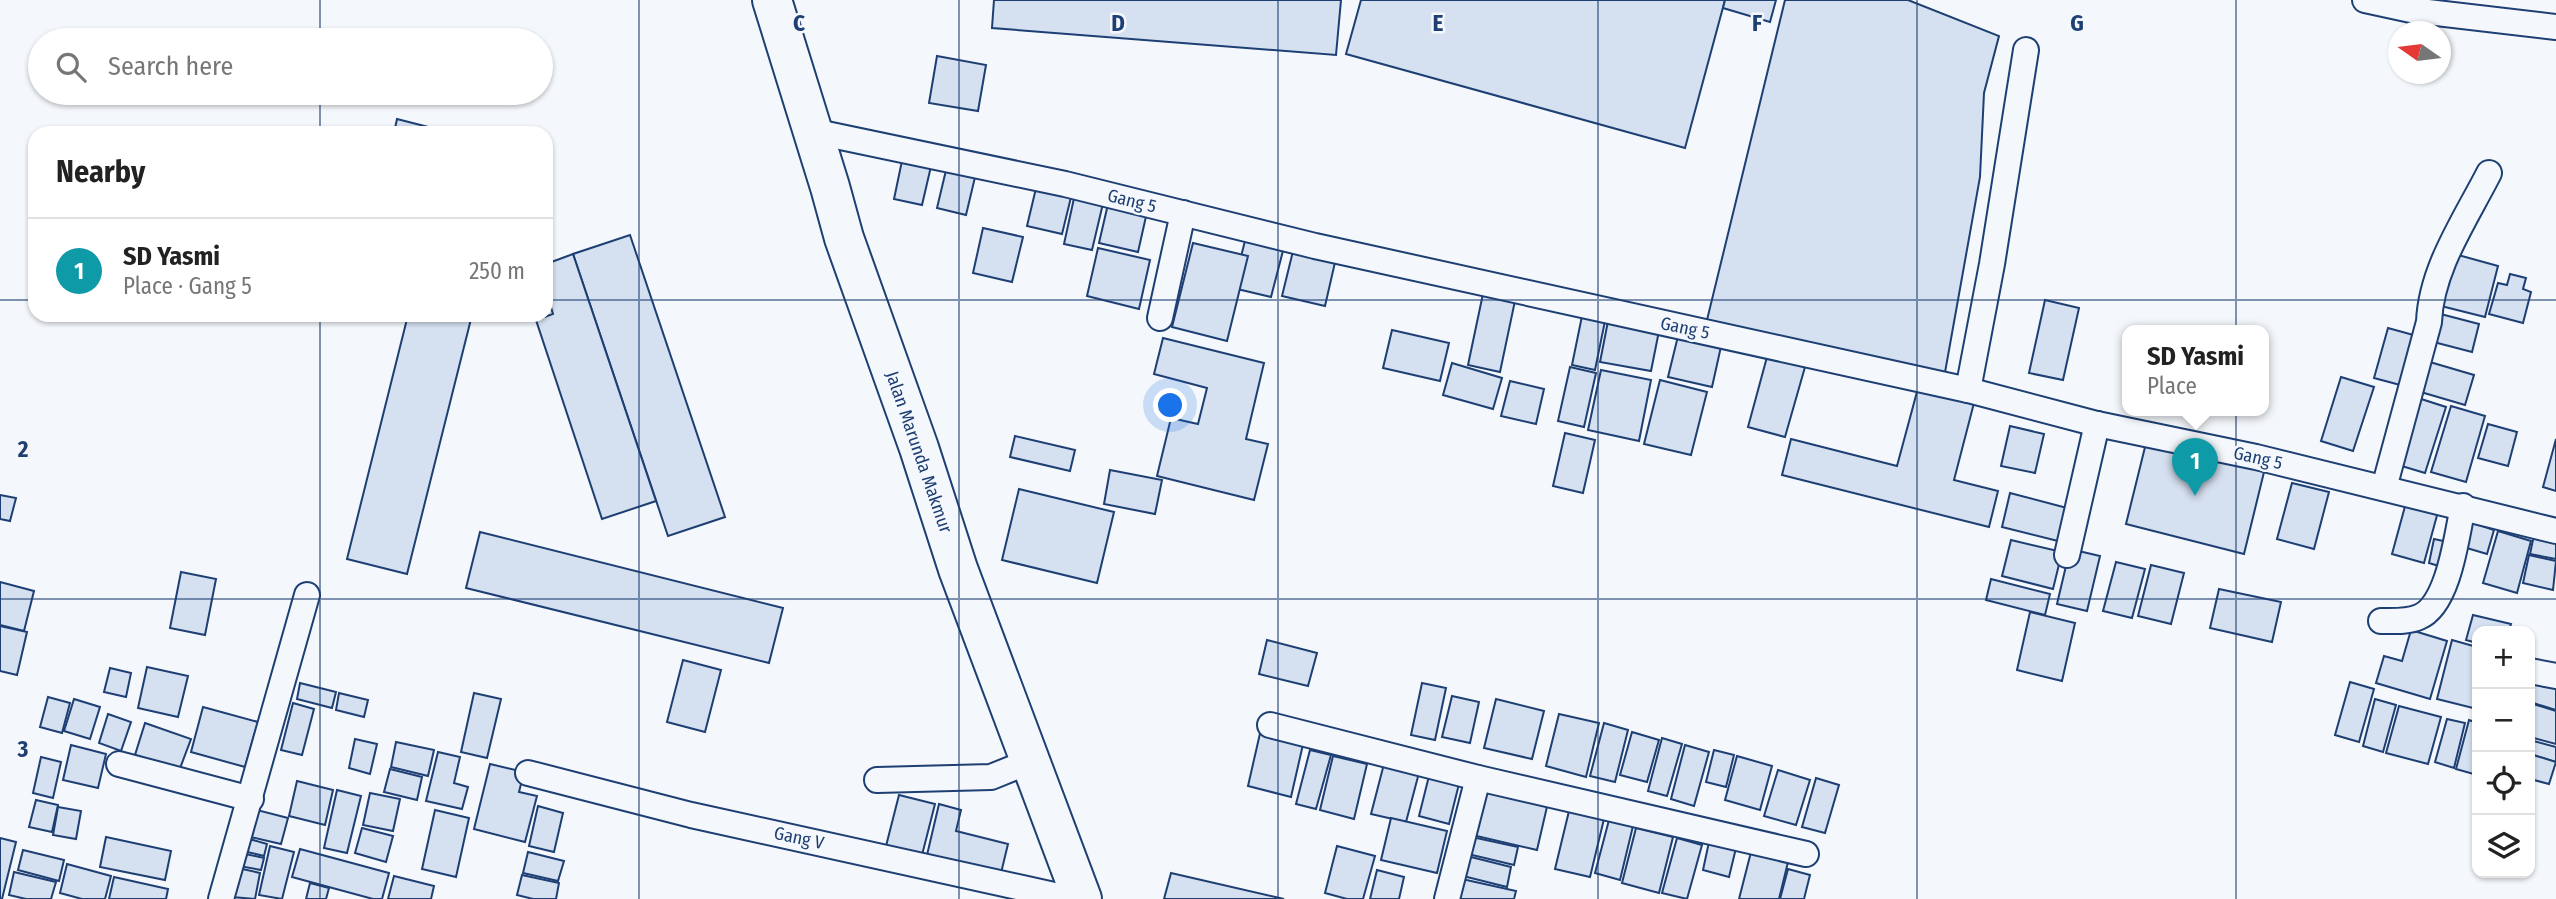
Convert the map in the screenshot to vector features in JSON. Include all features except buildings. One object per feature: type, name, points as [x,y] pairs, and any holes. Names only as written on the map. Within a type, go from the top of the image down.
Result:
[{"type":"main road","name":"Jalan Marunda Makmur","points":[[772,0],[844,238],[958,569],[1082,899]]},
{"type":"street","points":[[2365,0],[2411,10],[2556,27]]},
{"type":"street","points":[[1968,390],[1992,264],[2026,50]]},
{"type":"street","name":"Gang 5","points":[[812,131],[1065,184],[1315,246],[1968,390],[2096,424],[2256,457],[2556,531]]},
{"type":"street","points":[[2384,488],[2429,323],[2430,299],[2437,276],[2489,173]]},
{"type":"street","points":[[1160,318],[1183,213]]},
{"type":"street","points":[[2067,555],[2096,424]]},
{"type":"street","points":[[2381,621],[2406,621],[2422,617],[2434,604],[2449,569],[2463,506]]},
{"type":"street","points":[[221,899],[307,595]]},
{"type":"street","points":[[2535,672],[2556,676]]},
{"type":"street","points":[[1270,725],[1478,778],[1806,854]]},
{"type":"street","points":[[877,780],[992,777],[1031,761]]},
{"type":"street","points":[[119,764],[251,799]]},
{"type":"street","name":"Gang V","points":[[528,772],[691,815],[1072,899]]},
{"type":"street","points":[[1447,899],[1478,778]]},
{"type":"place","name":"SD Yasmi","points":[[2195,496]]}]
